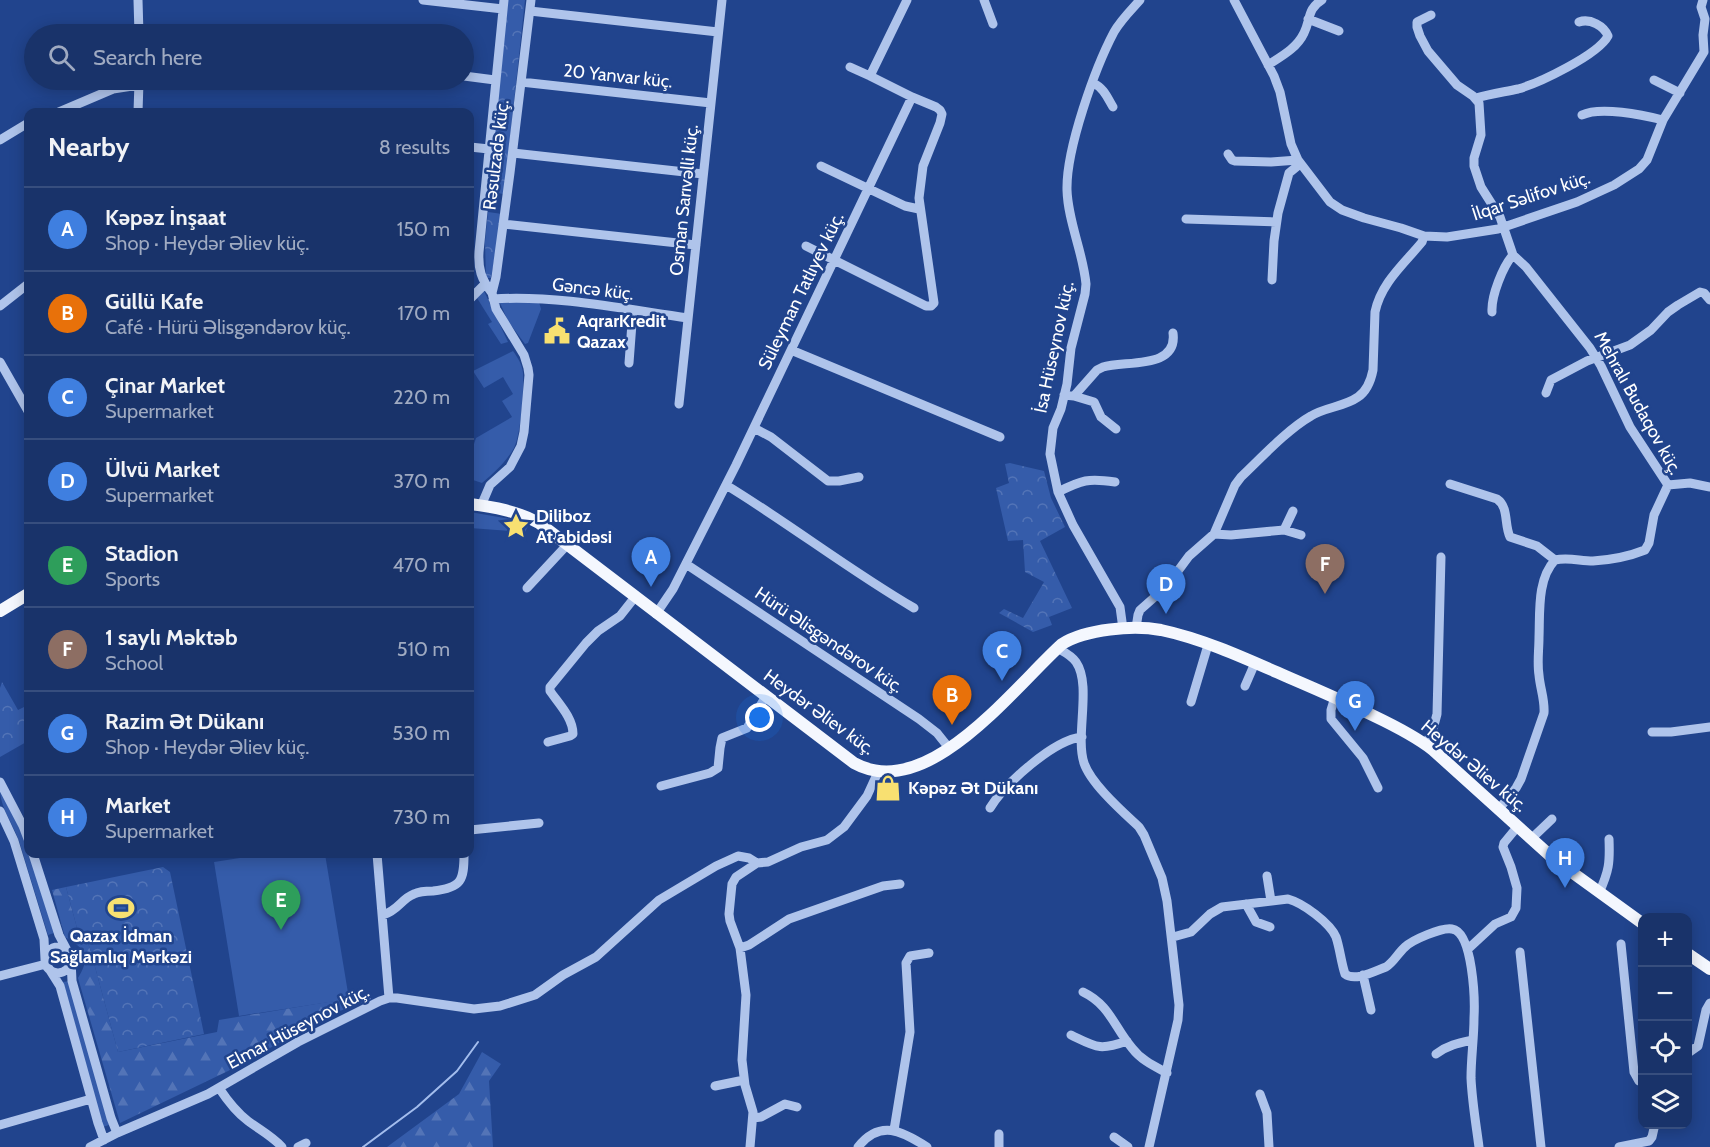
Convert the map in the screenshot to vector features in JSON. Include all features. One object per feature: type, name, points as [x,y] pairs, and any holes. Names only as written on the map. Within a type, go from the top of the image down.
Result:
[{"type":"main road","name":"Heydər Əliev küç.","points":[[475,505],[526,516],[546,528],[656,614],[862,767],[896,772],[909,769],[949,748],[993,713],[1057,648],[1075,637],[1130,629],[1154,629],[1177,634],[1255,663],[1335,697],[1405,731],[1425,744],[1555,861],[1638,920]]},
{"type":"main road","points":[[0,611],[24,596]]},
{"type":"main road","points":[[0,619],[24,604]]},
{"type":"main road","points":[[1692,957],[1710,969]]},
{"type":"street","points":[[138,0],[138,24]]},
{"type":"street","points":[[423,0],[503,5],[480,239],[479,271],[499,316],[524,355],[529,375],[521,446],[510,467],[489,485],[475,505]]},
{"type":"street","name":"Rəsulzadə küç.","points":[[492,296],[513,153],[531,0]]},
{"type":"street","name":"Osman Sarıvəlli küç.","points":[[679,404],[722,0]]},
{"type":"street","points":[[870,76],[907,0]]},
{"type":"street","points":[[984,0],[993,24]]},
{"type":"street","name":"İsa Hüseynov küç.","points":[[1130,629],[1120,607],[1073,525],[1058,492],[1050,443],[1069,395],[1071,348],[1086,284],[1069,202],[1068,176],[1071,154],[1102,58],[1115,30],[1140,0]]},
{"type":"street","name":"İlqar Səlifov küç.","points":[[1234,0],[1280,92],[1291,144],[1299,162],[1330,202],[1342,210],[1364,218],[1424,236],[1447,237],[1504,227],[1577,202],[1632,175],[1647,160],[1663,120],[1707,51],[1703,35],[1705,19],[1701,7],[1703,0]]},
{"type":"street","points":[[1268,65],[1296,45],[1304,32],[1318,3],[1305,0]]},
{"type":"street","points":[[530,11],[718,32]]},
{"type":"street","points":[[1431,15],[1417,22],[1420,36],[1428,51],[1456,85],[1476,98],[1519,88],[1555,74],[1606,40],[1608,36],[1604,29],[1589,20],[1579,22]]},
{"type":"street","points":[[1308,20],[1339,31]]},
{"type":"street","points":[[806,246],[926,306],[934,303],[919,198],[923,166],[942,114],[936,107],[850,66]]},
{"type":"street","points":[[474,77],[495,80]]},
{"type":"street","points":[[1654,80],[1680,93]]},
{"type":"street","name":"20 Yanvar küç.","points":[[521,82],[711,103]]},
{"type":"street","points":[[1093,83],[1100,86],[1113,107]]},
{"type":"street","points":[[68,108],[111,90]]},
{"type":"street","points":[[138,90],[138,108]]},
{"type":"street","name":"Süleyman Tatlıyev küç.","points":[[656,614],[673,589],[726,485],[912,97]]},
{"type":"street","name":"Mehralı Budaqov küç.","points":[[1476,98],[1479,103],[1481,135],[1474,166],[1481,188],[1497,211],[1513,255],[1526,267],[1596,358],[1630,428],[1668,485],[1658,503],[1649,543],[1645,550],[1602,560],[1571,558],[1555,560]]},
{"type":"street","points":[[1582,115],[1587,112],[1602,111],[1663,120]]},
{"type":"street","points":[[0,140],[24,125]]},
{"type":"street","points":[[474,147],[489,149]]},
{"type":"street","points":[[513,153],[704,174]]},
{"type":"street","points":[[1228,154],[1235,161],[1299,162]]},
{"type":"street","points":[[1272,280],[1276,222],[1286,180],[1299,162]]},
{"type":"street","points":[[821,166],[905,206],[919,209]]},
{"type":"street","points":[[1186,219],[1276,222]]},
{"type":"street","points":[[503,224],[696,245]]},
{"type":"street","points":[[1130,629],[1140,610],[1166,587],[1189,556],[1214,534],[1240,477],[1301,422],[1323,410],[1351,401],[1365,390],[1372,379],[1377,303],[1392,277],[1422,242],[1424,236]]},
{"type":"street","points":[[474,238],[480,239]]},
{"type":"street","points":[[1492,312],[1492,298],[1506,265],[1513,255]]},
{"type":"street","points":[[474,294],[485,284]]},
{"type":"street","points":[[0,306],[24,287]]},
{"type":"street","points":[[1546,393],[1551,380],[1596,358],[1630,345],[1652,330],[1668,312],[1700,292],[1710,300]]},
{"type":"street","name":"Gəncə küç.","points":[[492,296],[550,300],[688,318]]},
{"type":"street","points":[[629,363],[633,310]]},
{"type":"street","points":[[1069,395],[1103,367],[1156,359],[1172,346],[1173,333]]},
{"type":"street","points":[[791,350],[1000,437]]},
{"type":"street","points":[[0,362],[24,404]]},
{"type":"street","points":[[1069,395],[1094,402],[1101,417],[1116,429]]},
{"type":"street","points":[[754,428],[771,437],[828,481],[859,477]]},
{"type":"street","points":[[1058,492],[1086,480],[1115,482]]},
{"type":"street","points":[[1668,485],[1690,483],[1710,487]]},
{"type":"street","points":[[1450,484],[1497,499],[1504,507],[1510,537],[1537,546],[1555,560],[1545,573],[1540,603],[1538,666],[1544,713],[1521,779],[1499,809]]},
{"type":"street","points":[[726,485],[772,513],[862,577],[914,608]]},
{"type":"street","points":[[1284,530],[1293,511]]},
{"type":"street","points":[[1214,534],[1231,535],[1284,530],[1301,534]]},
{"type":"street","points":[[527,588],[567,545]]},
{"type":"street","points":[[1425,744],[1433,729],[1437,714],[1441,557]]},
{"type":"street","name":"Hürü Əlisgəndərov küç.","points":[[686,564],[919,719],[937,733],[949,748]]},
{"type":"street","points":[[548,742],[573,734],[569,718],[550,691],[550,687],[586,643],[620,616],[635,597]]},
{"type":"street","points":[[1191,702],[1208,645]]},
{"type":"street","points":[[1057,648],[1075,660],[1079,667],[1083,694],[1082,757],[1085,767],[1091,777],[1144,835],[1162,878],[1167,901],[1173,937],[1179,1013],[1149,1147]]},
{"type":"street","points":[[1245,686],[1255,663]]},
{"type":"street","points":[[661,786],[710,773],[718,768],[722,738],[747,728],[766,696]]},
{"type":"street","points":[[1335,697],[1331,719],[1363,758],[1378,788]]},
{"type":"street","points":[[1652,732],[1710,727]]},
{"type":"street","points":[[990,808],[1007,786],[1041,757],[1070,739],[1082,737]]},
{"type":"street","name":"Elmar Hüseynov küç.","points":[[90,1147],[117,1133],[196,1100],[314,1033],[380,1001],[389,998],[474,1009],[500,1006],[525,999],[596,957],[646,910],[723,862],[738,856],[749,858],[757,863],[768,862],[801,847],[826,840],[844,826],[867,796],[878,771]]},
{"type":"street","points":[[0,782],[24,829]]},
{"type":"street","points":[[0,812],[14,841],[44,939],[46,963],[60,988],[104,1140]]},
{"type":"street","points":[[1531,839],[1552,819]]},
{"type":"street","points":[[474,830],[539,823]]},
{"type":"street","points":[[1468,949],[1494,924],[1511,917],[1516,908],[1517,888],[1503,847],[1518,826]]},
{"type":"street","points":[[1599,893],[1610,864],[1609,839]]},
{"type":"street","points":[[34,858],[58,935],[70,956],[72,981],[117,1133]]},
{"type":"street","points":[[377,858],[389,998]]},
{"type":"street","points":[[383,915],[392,912],[414,894],[442,890],[458,884],[464,870],[464,858]]},
{"type":"street","points":[[750,1147],[753,1118],[742,1060],[746,995],[740,948],[729,914],[732,884],[742,871],[757,863]]},
{"type":"street","points":[[1267,876],[1271,901]]},
{"type":"street","points":[[740,948],[749,945],[789,919],[883,886],[900,884]]},
{"type":"street","points":[[1173,937],[1191,932],[1210,914],[1222,907],[1288,899],[1297,902],[1327,924],[1336,937],[1345,974],[1355,978],[1391,964],[1413,941],[1447,928],[1456,930],[1462,935],[1468,949],[1474,1002],[1471,1083],[1479,1147]]},
{"type":"street","points":[[1246,904],[1256,922],[1270,927]]},
{"type":"street","points":[[1621,944],[1634,1072],[1638,1079]]},
{"type":"street","points":[[61,947],[70,956],[69,967],[62,972],[54,972],[46,963],[46,955],[52,948],[61,947]]},
{"type":"street","points":[[1520,952],[1541,1147]]},
{"type":"street","points":[[894,1130],[910,1032],[906,963],[910,956],[929,953]]},
{"type":"street","points":[[0,976],[46,963]]},
{"type":"street","points":[[1363,975],[1371,1010]]},
{"type":"street","points":[[1083,992],[1095,998],[1103,1006],[1140,1056],[1167,1073]]},
{"type":"street","points":[[1692,1050],[1698,1046],[1706,1010],[1710,1003]]},
{"type":"street","points":[[1071,1035],[1103,1048],[1127,1041]]},
{"type":"street","points":[[1436,1054],[1455,1043],[1473,1040]]},
{"type":"street","points":[[715,1086],[744,1080]]},
{"type":"street","points":[[219,1088],[245,1118],[271,1135],[282,1147]]},
{"type":"street","points":[[1260,1094],[1267,1113],[1269,1147]]},
{"type":"street","points":[[0,1125],[91,1099]]},
{"type":"street","points":[[753,1118],[761,1117],[785,1104],[797,1107]]},
{"type":"street","points":[[1619,1147],[1649,1141],[1654,1129]]},
{"type":"street","points":[[858,1147],[869,1135],[878,1131],[894,1130],[927,1147]]},
{"type":"street","points":[[999,1134],[999,1147]]},
{"type":"street","points":[[1114,1137],[1128,1147]]},
{"type":"green space","points":[[508,0],[525,0],[504,194],[489,192]]},
{"type":"green space","points":[[488,212],[502,214],[491,278],[486,278],[485,242]]},
{"type":"green space","points":[[484,291],[508,342],[501,344],[488,324],[492,322],[477,298]]},
{"type":"green space","points":[[539,302],[541,309],[528,343],[525,344],[508,321],[500,303]]},
{"type":"green space","points":[[513,351],[520,361],[523,373],[522,400],[514,448],[482,483],[474,480],[476,438],[512,417],[502,401],[513,394],[503,377],[484,388],[474,370]]},
{"type":"green space","points":[[1010,463],[1044,471],[1051,498],[1065,527],[1040,541],[1072,608],[1049,617],[1052,625],[1033,632],[999,613],[1004,609],[1023,618],[1044,582],[1025,572],[1023,540],[1008,541],[996,488],[1009,483],[1005,464]]},
{"type":"green space","points":[[474,513],[516,520],[528,526],[525,532],[474,528]]},
{"type":"green space","points":[[2,682],[18,710],[24,707],[24,743],[0,757],[0,688]]},
{"type":"green space","points":[[0,789],[24,838],[24,857],[4,809]]},
{"type":"green space","points":[[24,858],[30,858],[54,933],[48,935]]},
{"type":"green space","points":[[240,858],[326,858],[349,999],[239,1016],[214,862]]},
{"type":"green space","points":[[163,867],[170,872],[204,1034],[118,1052],[91,952],[87,940],[77,928],[66,887]]},
{"type":"green space","points":[[66,887],[77,928],[87,940],[91,952],[118,1052],[217,1032],[219,1020],[370,995],[371,999],[332,1014],[228,1071],[120,1123],[78,978],[85,964],[84,953],[65,937],[52,890]]},
{"type":"green space","points":[[69,981],[109,1125],[103,1127],[63,982]]},
{"type":"green space","points":[[482,1052],[501,1064],[489,1081],[493,1147],[387,1147],[459,1094]]},
{"type":"waterway","points":[[363,1147],[417,1107],[457,1071],[478,1042]]},
{"type":"place","name":"AqrarKredit Qazax","points":[[557,331]]},
{"type":"place","name":"Diliboz At abidəsi","points":[[516,526]]},
{"type":"place","name":"Kəpəz İnşaat","points":[[651,587]]},
{"type":"place","name":"1 saylı Məktəb","points":[[1325,594]]},
{"type":"place","name":"Ülvü Market","points":[[1166,614]]},
{"type":"place","name":"Çinar Market","points":[[1002,681]]},
{"type":"place","name":"Güllü Kafe","points":[[952,725]]},
{"type":"place","name":"Razim Ət Dükanı","points":[[1355,731]]},
{"type":"place","name":"Kəpəz Ət Dükanı","points":[[888,788]]},
{"type":"place","name":"Market","points":[[1565,888]]},
{"type":"place","name":"Qazax İdman Sağlamlıq Mərkəzi","points":[[121,908]]},
{"type":"place","name":"Stadion","points":[[281,930]]}]
